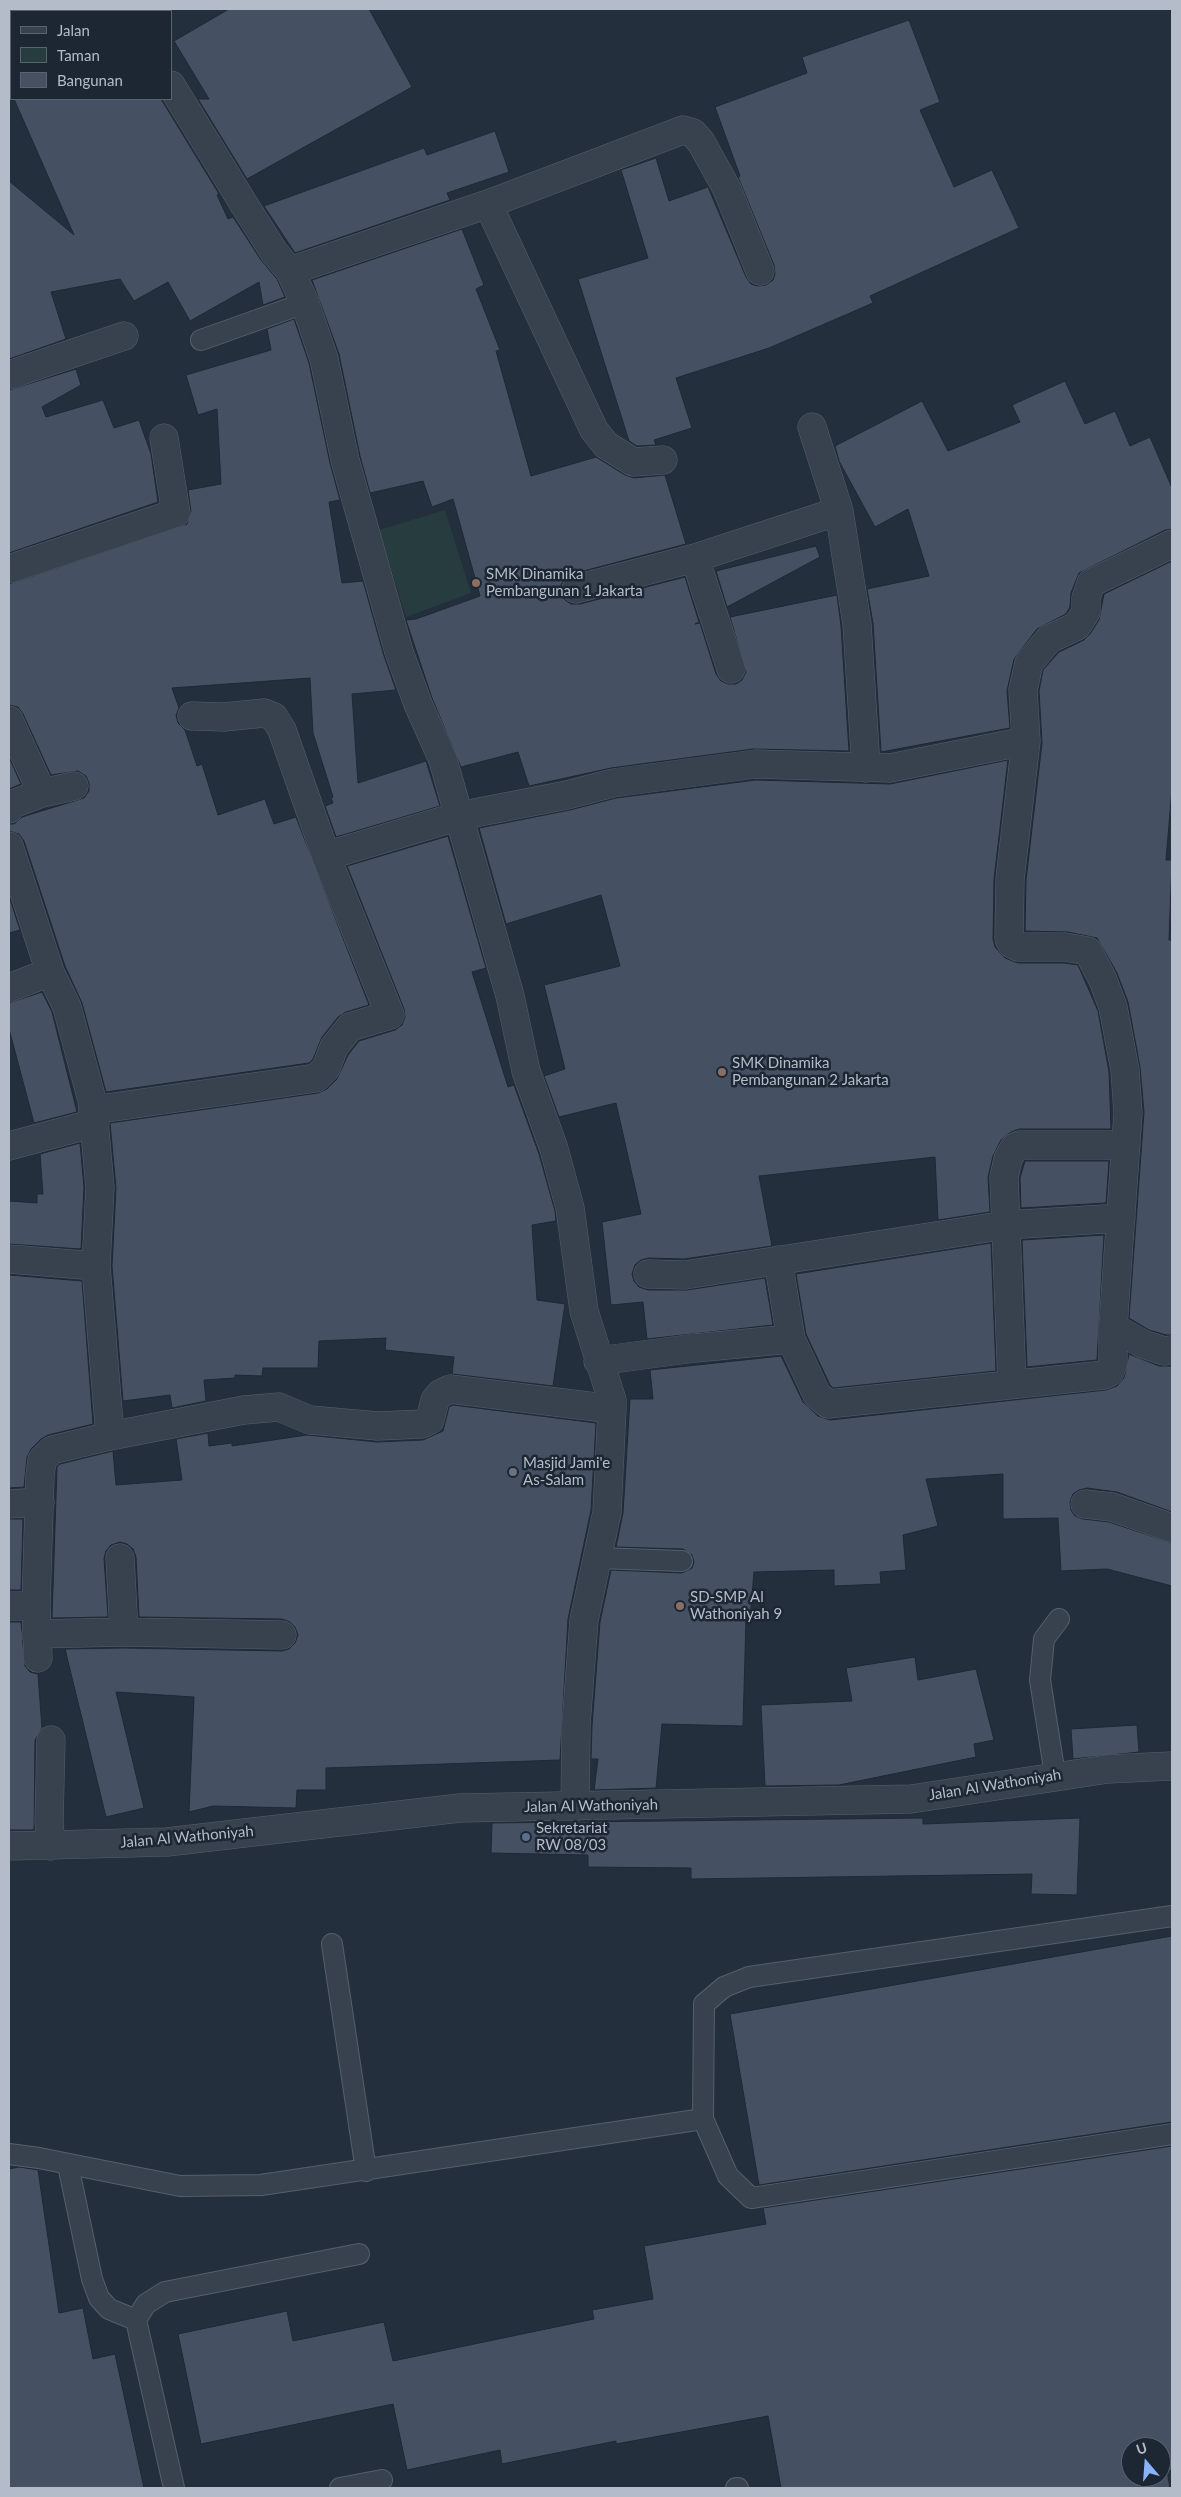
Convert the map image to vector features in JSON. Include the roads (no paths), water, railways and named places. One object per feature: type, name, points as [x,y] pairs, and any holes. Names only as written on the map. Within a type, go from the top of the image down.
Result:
[{"type":"street","points":[[172,87],[274,252],[290,271],[305,303],[324,359],[345,460],[399,652],[418,704],[443,760],[510,996],[526,1071],[554,1149],[570,1208],[584,1311],[612,1400],[607,1512],[584,1620],[576,1725],[574,1807]]},
{"type":"street","points":[[290,271],[488,204],[683,130],[693,134],[701,142],[727,189],[760,271]]},
{"type":"street","points":[[488,204],[594,430],[606,445],[633,462],[663,460]]},
{"type":"street","points":[[9,376],[124,336]]},
{"type":"street","points":[[812,427],[839,511],[857,624],[866,768]]},
{"type":"street","points":[[9,569],[176,513],[164,438]]},
{"type":"street","points":[[576,589],[695,558],[839,511]]},
{"type":"street","points":[[778,1260],[790,1339],[817,1395],[828,1404],[1104,1375],[1110,1372],[1113,1363],[1113,1327],[1128,1113],[1125,1070],[1113,1007],[1103,980],[1088,951],[1065,947],[1018,947],[1012,944],[1009,939],[1010,879],[1026,741],[1024,690],[1029,663],[1049,640],[1077,626],[1086,612],[1086,598],[1091,583],[1172,544]]},
{"type":"street","points":[[695,558],[731,669]]},
{"type":"street","points":[[9,1146],[94,1117],[316,1078],[326,1068],[334,1047],[350,1027],[390,1016],[326,856],[282,730],[274,717],[264,713],[224,718],[192,716]]},
{"type":"street","points":[[9,720],[42,792]]},
{"type":"street","points":[[326,856],[459,816],[567,795],[613,782],[755,764],[890,768],[1026,741]]},
{"type":"street","points":[[9,809],[10,805],[42,792],[74,786]]},
{"type":"street","points":[[9,846],[50,972],[67,1007],[94,1117],[100,1187],[96,1266],[110,1436]]},
{"type":"street","points":[[9,988],[50,972]]},
{"type":"street","points":[[1012,1384],[1004,1177],[1008,1159],[1014,1148],[1019,1145],[1126,1145]]},
{"type":"street","points":[[648,1274],[685,1275],[1006,1224],[1122,1218]]},
{"type":"street","points":[[9,1259],[96,1266]]},
{"type":"street","points":[[1113,1327],[1144,1344],[1164,1351],[1172,1350]]},
{"type":"street","points":[[598,1360],[790,1339]]},
{"type":"street","points":[[282,1635],[124,1632],[37,1646],[36,1606],[42,1460],[52,1450],[110,1436],[244,1410],[280,1407],[310,1420],[378,1426],[422,1424],[430,1420],[435,1400],[440,1394],[450,1389],[612,1410]]},
{"type":"street","points":[[9,1504],[40,1502]]},
{"type":"street","points":[[1084,1504],[1112,1507],[1172,1528]]},
{"type":"street","points":[[120,1558],[124,1632]]},
{"type":"street","points":[[9,1606],[36,1606]]},
{"type":"street","points":[[51,1740],[49,1822],[51,1846]]},
{"type":"street","name":"Jalan Al Wathoniyah","points":[[9,1846],[167,1842],[460,1808],[911,1799],[1055,1775],[1108,1769],[1172,1766]]},
{"type":"lane","points":[[201,340],[305,303]]},
{"type":"lane","points":[[597,1558],[682,1562]]},
{"type":"lane","points":[[1055,1775],[1040,1680],[1044,1640],[1059,1619]]},
{"type":"lane","points":[[1172,1916],[749,1977],[724,1987],[704,2004],[703,2119],[728,2176],[751,2198],[1172,2134]]},
{"type":"lane","points":[[332,1944],[366,2171]]},
{"type":"lane","points":[[9,2154],[39,2158],[180,2186],[262,2185],[366,2171],[703,2119]]},
{"type":"lane","points":[[68,2165],[92,2279],[99,2298],[109,2309],[136,2320]]},
{"type":"lane","points":[[174,2488],[136,2320],[146,2304],[165,2292],[359,2254]]},
{"type":"lane","points":[[340,2488],[382,2480]]},
{"type":"place","name":"SMK Dinamika Pembangunan 1 Jakarta","points":[[476,583]]},
{"type":"place","name":"SMK Dinamika Pembangunan 2 Jakarta","points":[[722,1072]]},
{"type":"place","name":"Masjid Jami'e As-Salam","points":[[513,1472]]},
{"type":"place","name":"SD-SMP Al Wathoniyah 9","points":[[680,1606]]},
{"type":"place","name":"Sekretariat RW 08/03","points":[[526,1837]]}]
